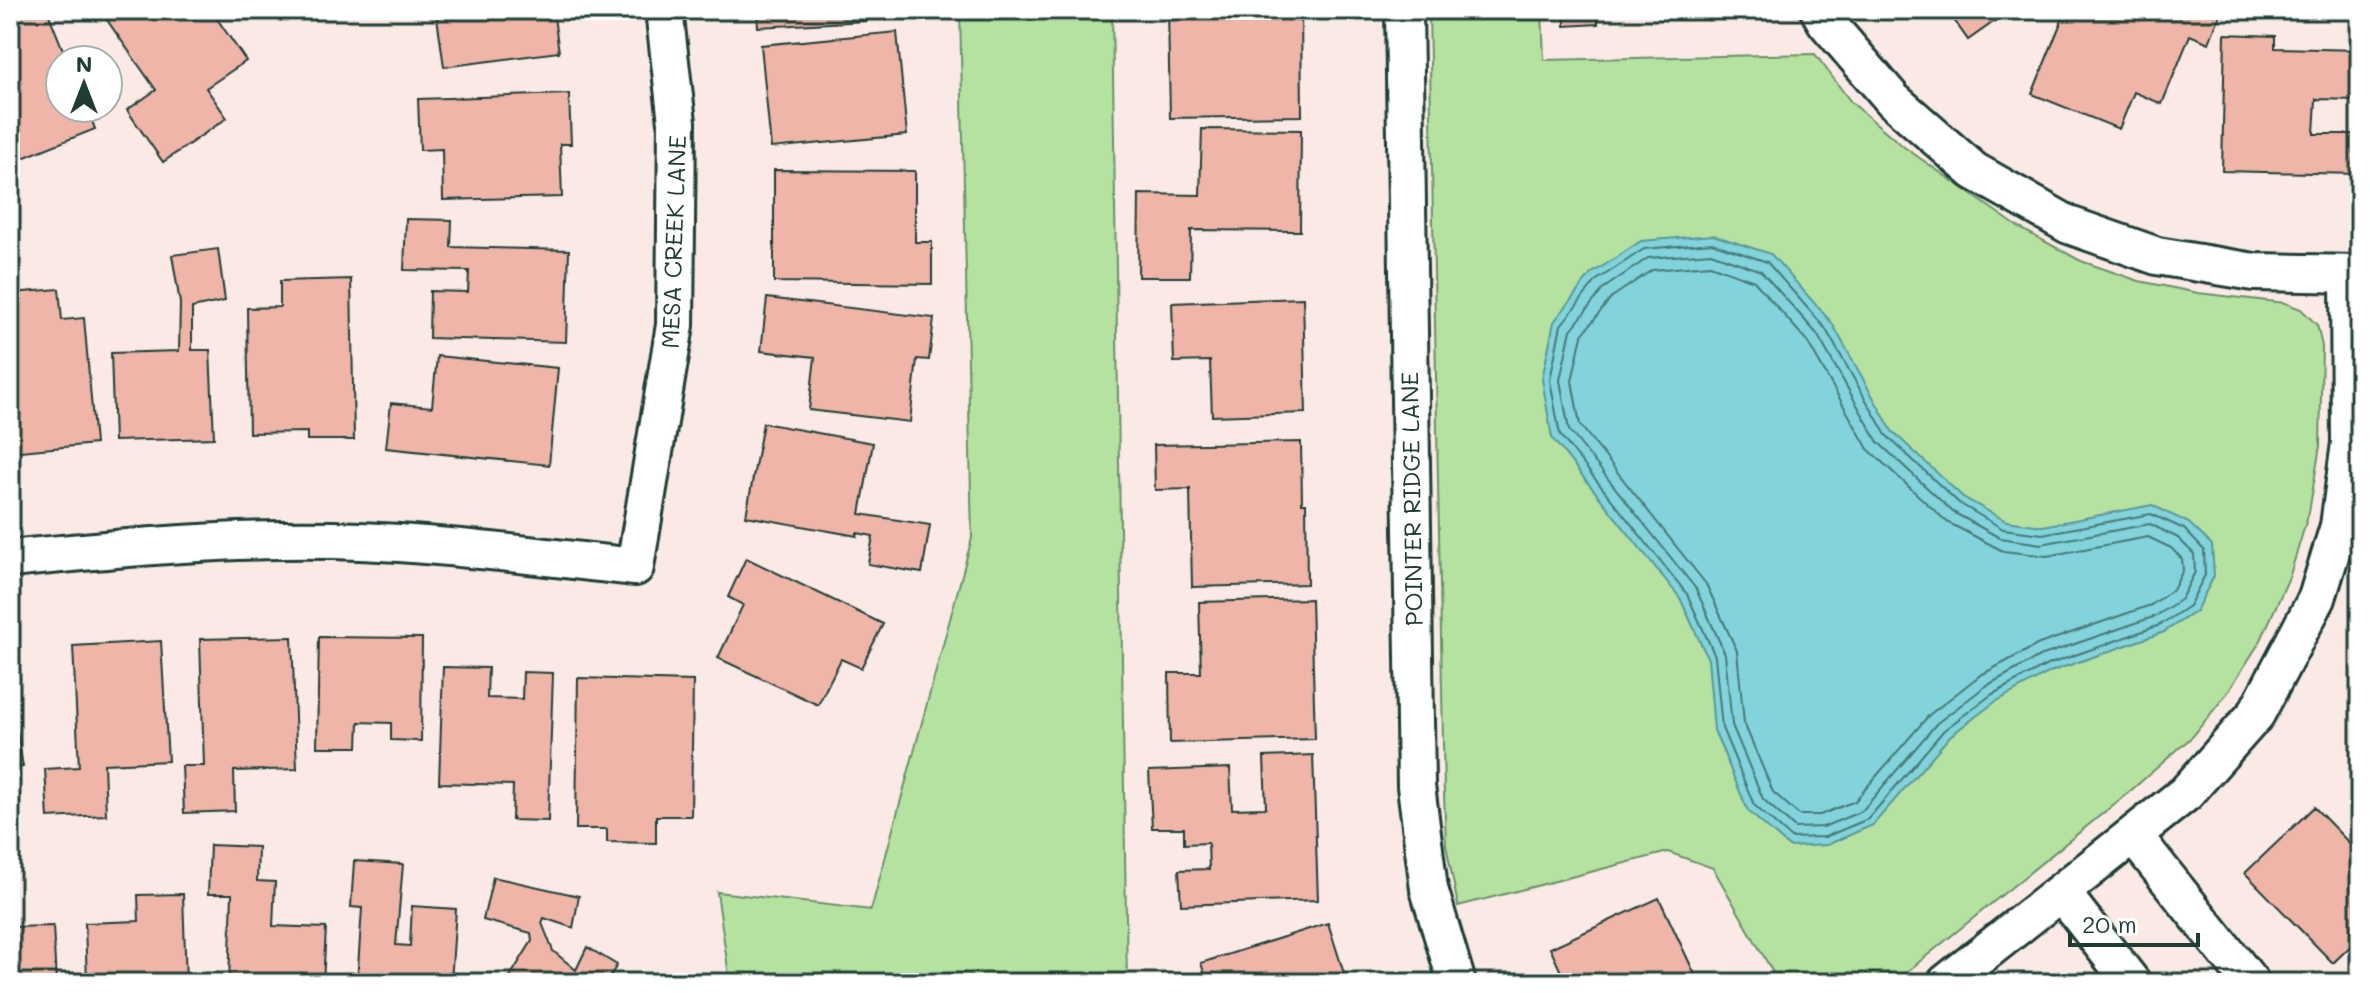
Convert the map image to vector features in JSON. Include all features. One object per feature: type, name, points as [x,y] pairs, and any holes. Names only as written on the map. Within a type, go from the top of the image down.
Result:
[{"type":"street","name":"MESA CREEK LANE","points":[[10,559],[120,548],[284,540],[449,546],[635,567],[675,325],[677,122],[664,10]]},
{"type":"street","name":"POINTER RIDGE LANE","points":[[1404,10],[1416,786],[1429,889],[1457,983]]},
{"type":"street","points":[[1819,10],[1893,100],[1974,171],[2069,225],[2157,256],[2254,272],[2354,274],[2350,443],[2339,526],[2317,598],[2256,714],[2186,793],[1946,983]]},
{"type":"street","points":[[2133,835],[2251,983]]},
{"type":"street","points":[[2061,892],[2132,983]]},
{"type":"green space","points":[[960,10],[1112,10],[1127,983],[730,983],[717,892],[871,910],[972,538]]},
{"type":"green space","points":[[1429,10],[1542,10],[1544,60],[1815,54],[1851,102],[1904,147],[2018,227],[2081,261],[2139,281],[2198,293],[2285,303],[2301,309],[2317,325],[2322,346],[2320,446],[2309,512],[2290,575],[2261,640],[2228,692],[2193,736],[2128,793],[1893,983],[1779,983],[1713,868],[1668,852],[1458,906],[1446,845],[1444,794]]},
{"type":"water","points":[[1713,235],[1771,254],[1832,323],[1892,431],[1963,497],[2006,521],[2043,526],[2152,505],[2189,523],[2212,545],[2214,576],[2196,611],[2164,632],[2050,672],[1995,702],[1950,736],[1873,825],[1827,845],[1789,847],[1748,811],[1714,730],[1708,659],[1680,598],[1552,438],[1542,379],[1554,322],[1591,274],[1641,241]]},
{"type":"building","points":[[47,10],[61,44],[44,44],[44,124],[93,124],[95,129],[10,163],[10,12]]},
{"type":"building","points":[[100,10],[211,10],[246,61],[206,88],[227,118],[163,162],[127,110],[156,90]]},
{"type":"building","points":[[436,10],[553,10],[559,52],[444,67]]},
{"type":"building","points":[[757,10],[865,10],[866,21],[758,27]]},
{"type":"building","points":[[1168,10],[1301,10],[1302,116],[1170,118]]},
{"type":"building","points":[[1565,10],[1598,10],[1598,24],[1565,26]]},
{"type":"building","points":[[1947,10],[2009,10],[2009,11],[1968,40]]},
{"type":"building","points":[[2066,10],[2129,10],[2150,19],[2154,10],[2222,10],[2209,43],[2190,35],[2162,104],[2134,92],[2119,129],[2032,94]]},
{"type":"building","points":[[897,32],[907,135],[771,148],[761,45]]},
{"type":"building","points":[[2225,34],[2275,36],[2275,48],[2360,50],[2358,100],[2316,99],[2314,134],[2360,134],[2360,174],[2222,171]]},
{"type":"building","points":[[569,94],[571,144],[560,144],[562,197],[443,200],[442,149],[420,150],[418,99]]},
{"type":"building","points":[[1202,129],[1301,130],[1300,231],[1191,230],[1190,277],[1138,277],[1139,194],[1200,195]]},
{"type":"building","points":[[774,170],[915,171],[915,242],[932,242],[932,284],[774,282]]},
{"type":"building","points":[[406,219],[452,220],[451,247],[569,250],[566,342],[429,338],[430,291],[468,292],[469,271],[404,270]]},
{"type":"building","points":[[218,249],[225,301],[192,308],[192,350],[210,350],[214,438],[114,441],[111,353],[179,351],[180,303],[172,255]]},
{"type":"building","points":[[351,279],[354,440],[307,440],[307,432],[249,433],[247,308],[280,307],[280,281]]},
{"type":"building","points":[[59,289],[62,320],[84,318],[95,444],[10,452],[10,323],[15,323],[12,293]]},
{"type":"building","points":[[767,298],[934,318],[929,360],[917,359],[910,422],[809,410],[815,357],[761,351]]},
{"type":"building","points":[[1303,298],[1306,413],[1212,416],[1210,361],[1174,362],[1172,303]]},
{"type":"building","points":[[437,356],[558,368],[549,465],[386,448],[391,403],[432,407]]},
{"type":"building","points":[[763,423],[873,443],[860,514],[930,525],[922,573],[868,564],[873,536],[857,533],[857,536],[746,516]]},
{"type":"building","points":[[1301,442],[1302,503],[1306,503],[1307,584],[1192,587],[1190,489],[1155,490],[1154,445]]},
{"type":"building","points":[[746,558],[883,624],[861,668],[841,659],[818,705],[718,658],[743,605],[728,597]]},
{"type":"building","points":[[1311,599],[1315,739],[1170,743],[1169,673],[1201,673],[1199,602]]},
{"type":"building","points":[[292,637],[297,769],[234,771],[235,811],[184,813],[182,766],[204,766],[200,639]]},
{"type":"building","points":[[319,637],[422,638],[421,741],[391,740],[391,723],[359,722],[358,747],[317,747]]},
{"type":"building","points":[[161,641],[168,761],[104,764],[106,815],[48,818],[45,769],[79,767],[73,646]]},
{"type":"building","points":[[443,667],[488,668],[487,698],[522,699],[523,672],[553,673],[548,821],[512,820],[513,785],[439,783]]},
{"type":"building","points":[[578,678],[693,681],[691,816],[656,816],[656,843],[607,842],[607,829],[576,829]]},
{"type":"building","points":[[10,688],[23,767],[10,769]]},
{"type":"building","points":[[1313,755],[1318,900],[1181,905],[1179,870],[1209,869],[1208,843],[1184,844],[1184,828],[1152,828],[1149,771],[1230,768],[1232,809],[1266,808],[1264,757]]},
{"type":"building","points":[[2314,807],[2360,854],[2360,937],[2333,963],[2245,873]]},
{"type":"building","points":[[210,845],[258,847],[257,881],[275,882],[273,926],[326,928],[323,983],[229,983],[232,894],[208,894]]},
{"type":"building","points":[[354,861],[403,864],[396,945],[410,946],[412,906],[456,909],[451,983],[357,983],[362,908],[351,907]]},
{"type":"building","points":[[493,877],[579,896],[573,928],[544,918],[542,923],[553,951],[576,970],[587,947],[617,965],[606,983],[506,983],[532,941],[531,933],[483,920]]},
{"type":"building","points":[[183,894],[186,983],[87,983],[85,923],[139,921],[138,895]]},
{"type":"building","points":[[1659,898],[1699,983],[1566,983],[1550,948]]},
{"type":"building","points":[[1328,923],[1347,983],[1203,983],[1207,982],[1201,963]]},
{"type":"building","points":[[53,926],[56,983],[10,983],[10,927]]}]
